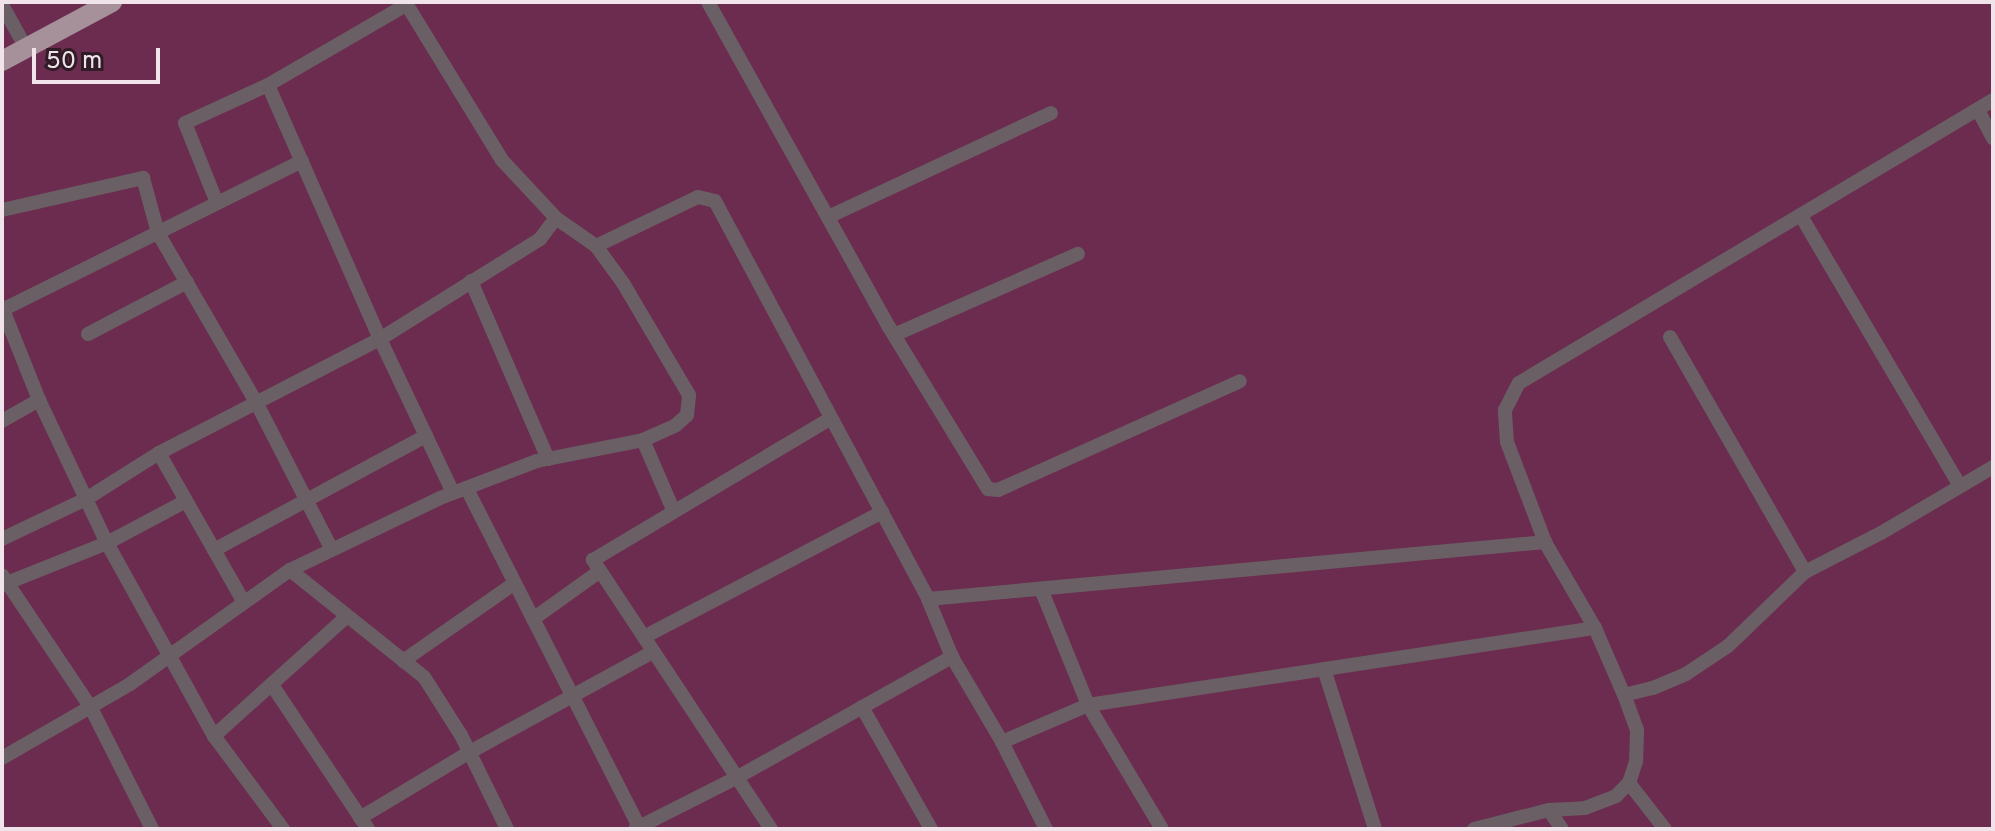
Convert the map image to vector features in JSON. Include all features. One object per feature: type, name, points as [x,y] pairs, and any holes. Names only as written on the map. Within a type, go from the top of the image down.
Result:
[{"type":"main road","points":[[2,61],[112,2]]},
{"type":"street","points":[[708,2],[894,335],[988,489],[998,490],[1240,381]]},
{"type":"street","points":[[2,758],[91,708],[290,570],[460,491],[548,459],[643,440],[676,425],[687,415],[689,395],[623,283],[596,246],[556,218],[502,160],[406,3],[268,85],[185,123],[217,203]]},
{"type":"street","points":[[2,5],[26,48]]},
{"type":"street","points":[[268,85],[426,436],[515,583],[638,828],[736,778],[952,657]]},
{"type":"street","points":[[1474,829],[1500,827],[1549,810],[1585,808],[1616,796],[1629,783],[1636,762],[1637,730],[1624,695],[1595,628],[1545,542],[1521,485],[1504,427],[1505,410],[1519,383],[1993,100]]},
{"type":"street","points":[[1978,110],[1993,138]]},
{"type":"street","points":[[828,217],[1051,113]]},
{"type":"street","points":[[283,829],[214,736],[107,543],[39,400],[2,309],[302,161]]},
{"type":"street","points":[[2,210],[143,178],[158,233],[256,402],[309,499],[332,550]]},
{"type":"street","points":[[596,246],[698,197],[715,201],[928,599],[952,657],[1002,742],[1046,829]]},
{"type":"street","points":[[1801,216],[1959,484]]},
{"type":"street","points":[[2,539],[86,499],[159,453],[380,339],[540,239],[556,218]]},
{"type":"street","points":[[894,335],[1078,254]]},
{"type":"street","points":[[471,281],[548,459]]},
{"type":"street","points":[[88,334],[187,282]]},
{"type":"street","points":[[1670,337],[1805,572]]},
{"type":"street","points":[[2,421],[39,400]]},
{"type":"street","points":[[771,829],[593,560],[831,418]]},
{"type":"street","points":[[214,550],[426,436]]},
{"type":"street","points":[[643,440],[674,512]]},
{"type":"street","points":[[159,453],[243,601]]},
{"type":"street","points":[[1624,695],[1653,688],[1686,674],[1728,646],[1805,572],[1881,533],[1959,484],[1993,467]]},
{"type":"street","points":[[152,829],[91,708],[4,581],[107,543],[186,501]]},
{"type":"street","points":[[644,637],[882,512]]},
{"type":"street","points":[[928,599],[1545,542]]},
{"type":"street","points":[[290,570],[424,677],[470,752],[507,829]]},
{"type":"street","points":[[533,619],[600,571]]},
{"type":"street","points":[[403,661],[515,583]]},
{"type":"street","points":[[1041,589],[1088,705],[1162,829]]},
{"type":"street","points":[[214,736],[346,617]]},
{"type":"street","points":[[1002,742],[1088,705],[1595,628]]},
{"type":"street","points":[[272,685],[364,823],[470,752],[653,652]]},
{"type":"street","points":[[1324,669],[1375,829]]},
{"type":"street","points":[[862,707],[931,829]]},
{"type":"street","points":[[1629,783],[1665,829]]},
{"type":"street","points":[[1549,810],[1562,829]]},
{"type":"shaded area","points":[[2,2],[1993,2],[1993,829],[2,829]]}]
